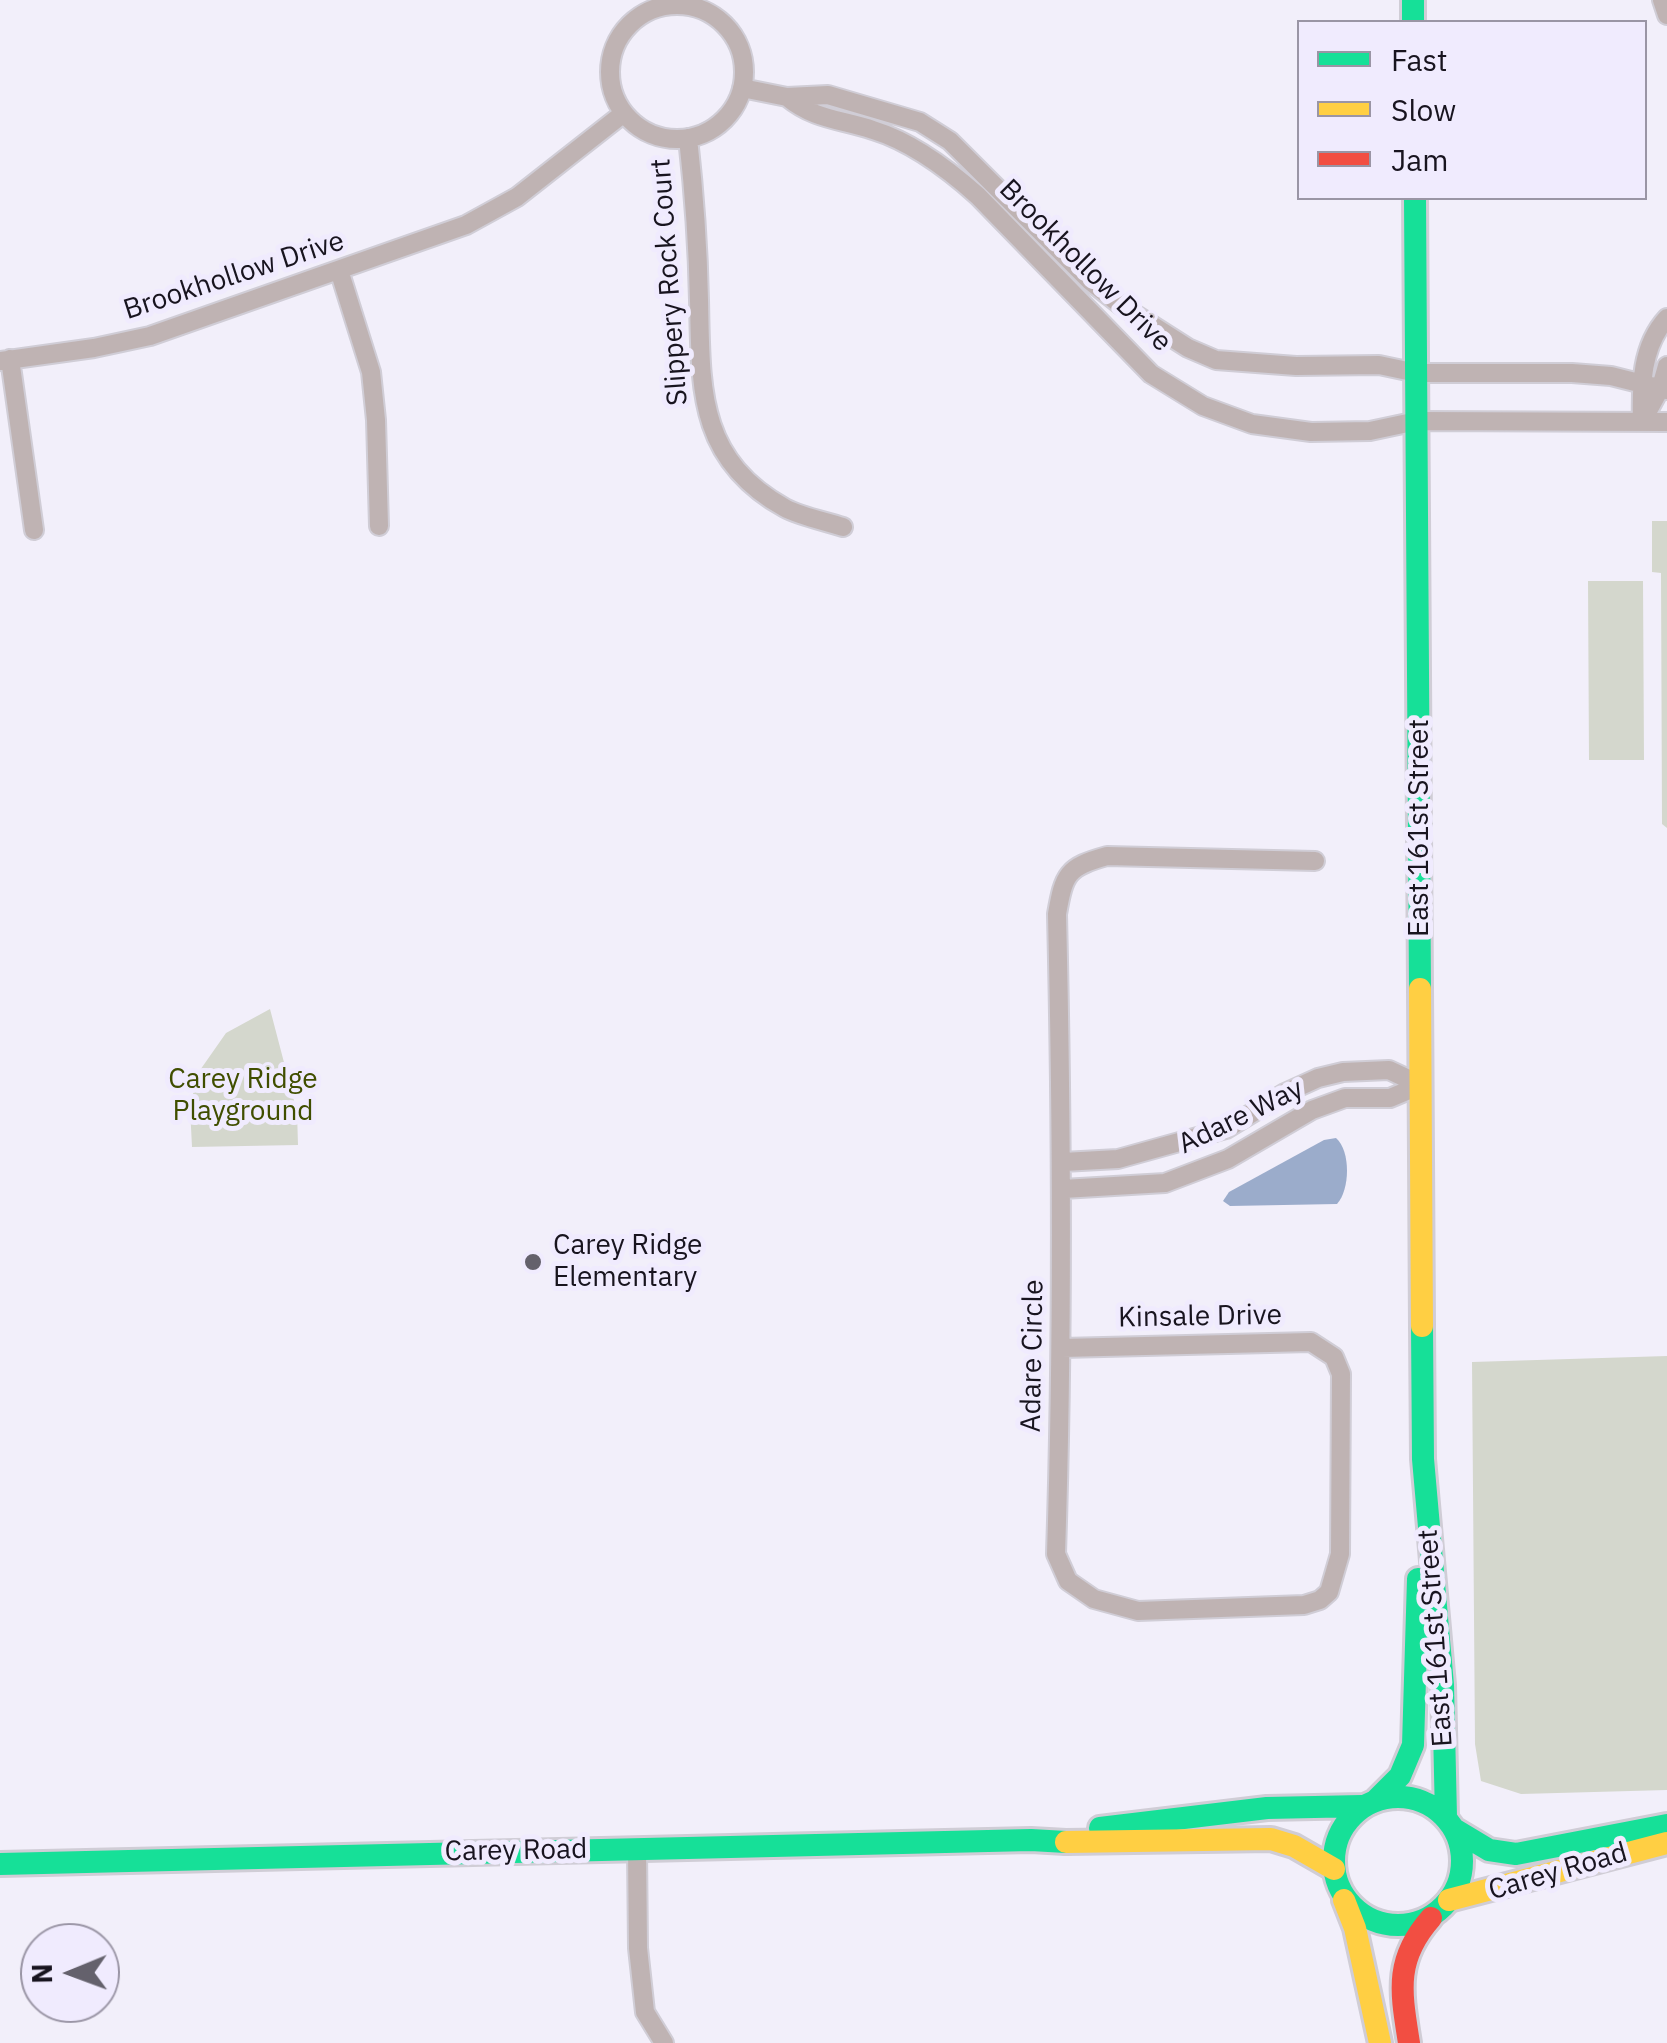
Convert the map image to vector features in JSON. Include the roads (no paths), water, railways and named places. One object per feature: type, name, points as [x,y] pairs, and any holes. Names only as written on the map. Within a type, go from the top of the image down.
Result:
[{"type":"street","points":[[1662,0],[1667,15]]},
{"type":"street","points":[[677,2],[710,14],[724,24],[742,53],[742,88],[737,102],[717,126],[688,138],[653,134],[624,113],[611,79],[611,60],[617,42],[642,15],[677,2]]},
{"type":"street","name":"Brookhollow Drive","points":[[742,88],[787,97],[828,95],[920,122],[950,141],[1090,280],[1122,306],[1188,348],[1216,360],[1296,366],[1379,365],[1417,374],[1572,373],[1664,389]]},
{"type":"street","name":"Brookhollow Drive","points":[[787,97],[806,112],[876,130],[950,173],[978,196],[1150,374],[1203,406],[1252,424],[1311,432],[1370,430],[1417,421],[1667,422]]},
{"type":"street","name":"Brookhollow Drive","points":[[5,360],[150,336],[487,216],[624,113]]},
{"type":"street","name":"Slippery Rock Court","points":[[688,138],[697,218],[701,381],[707,419],[726,456],[750,484],[787,510],[843,527]]},
{"type":"street","name":"East 161st Street","points":[[1369,1803],[1400,1776],[1413,1746],[1423,1459],[1415,200]]},
{"type":"street","points":[[339,270],[371,372],[379,526]]},
{"type":"street","points":[[1642,422],[1641,382],[1654,332],[1667,318]]},
{"type":"street","points":[[5,360],[34,530]]},
{"type":"street","points":[[1642,422],[1664,389],[1667,366]]},
{"type":"street","name":"Adare Circle","points":[[1315,861],[1107,856],[1078,864],[1062,881],[1057,914],[1063,1162],[1056,1554],[1068,1581],[1094,1599],[1138,1612],[1304,1605],[1320,1600],[1329,1592],[1340,1554],[1340,1374],[1334,1357]]},
{"type":"street","name":"Adare Way","points":[[1063,1162],[1118,1159],[1226,1129],[1285,1093],[1343,1072],[1389,1070],[1421,1084]]},
{"type":"street","name":"Adare Way","points":[[1062,1189],[1164,1183],[1228,1160],[1286,1124],[1328,1104],[1345,1098],[1390,1098],[1421,1084]]},
{"type":"street","name":"Kinsale Drive","points":[[1062,1348],[1311,1342],[1334,1357]]},
{"type":"street","name":"East 161st Street","points":[[1423,1459],[1443,1686],[1450,1823]]},
{"type":"street","points":[[1380,2043],[1355,1928],[1337,1880],[1334,1851],[1348,1818],[1369,1803],[1394,1796],[1431,1805],[1450,1823],[1461,1846],[1462,1865],[1441,1908],[1413,1935],[1404,1954],[1402,1999],[1409,2043]]},
{"type":"street","name":"Carey Road","points":[[1031,1840],[1174,1818],[1369,1803]]},
{"type":"street","name":"Carey Road","points":[[1450,1823],[1489,1850],[1516,1854],[1667,1826]]},
{"type":"street","name":"Carey Road","points":[[0,1864],[1271,1838],[1294,1846],[1337,1880]]},
{"type":"street","name":"Carey Road","points":[[1441,1908],[1667,1843]]},
{"type":"street","points":[[637,1848],[638,1948],[645,2012],[664,2043]]},
{"type":"street","points":[[1337,1880],[1353,1908],[1371,1920],[1392,1926],[1414,1924],[1441,1908]]},
{"type":"water","points":[[1336,1138],[1344,1152],[1347,1171],[1337,1204],[1230,1206],[1223,1201],[1229,1192],[1324,1140]]},
{"type":"place","name":"Carey Ridge Elementary","points":[[533,1262]]},
{"type":"park label","name":"Carey Ridge Playground","points":[[243,1096]]}]
